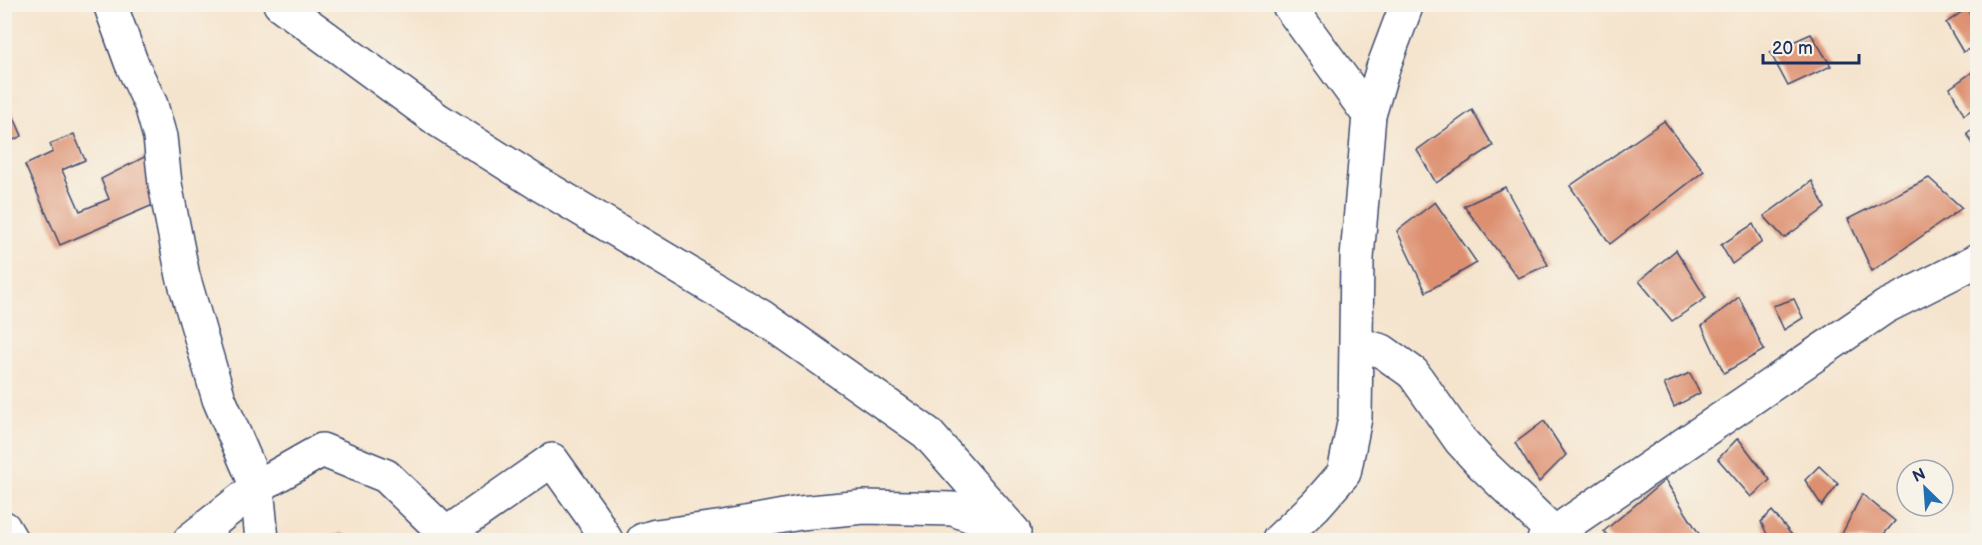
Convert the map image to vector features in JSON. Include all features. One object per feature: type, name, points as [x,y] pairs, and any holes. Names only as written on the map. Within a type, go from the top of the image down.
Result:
[{"type":"street","points":[[111,4],[131,62],[151,105],[160,137],[165,184],[183,276],[219,399],[257,487],[262,540]]},
{"type":"street","points":[[280,4],[438,120],[536,182],[762,317],[927,433],[1022,536]]},
{"type":"street","points":[[1288,4],[1368,115]]},
{"type":"street","points":[[1279,540],[1316,505],[1344,473],[1355,418],[1357,258],[1368,115],[1407,4]]},
{"type":"street","points":[[1357,344],[1382,351],[1413,373],[1460,440],[1482,465],[1558,535],[1885,307],[1977,260]]},
{"type":"street","points":[[190,540],[257,487],[322,450],[386,477],[446,534],[552,460],[592,516],[606,540]]},
{"type":"street","points":[[643,540],[800,513],[864,507],[953,509],[1022,536]]},
{"type":"street","points":[[4,528],[11,540]]},
{"type":"building","points":[[1966,9],[1978,23],[1978,45],[1963,52],[1946,23]]},
{"type":"building","points":[[1811,34],[1831,66],[1788,86],[1770,52]]},
{"type":"building","points":[[1978,68],[1978,105],[1964,115],[1950,88]]},
{"type":"building","points":[[5,96],[22,136],[5,144]]},
{"type":"building","points":[[1472,110],[1493,146],[1436,183],[1417,150]]},
{"type":"building","points":[[1664,121],[1704,171],[1610,244],[1570,186]]},
{"type":"building","points":[[1978,125],[1978,154],[1967,134]]},
{"type":"building","points":[[74,134],[85,160],[62,170],[80,211],[109,199],[101,179],[150,154],[160,202],[60,245],[25,165],[53,152],[50,144]]},
{"type":"building","points":[[1929,178],[1962,208],[1872,271],[1848,219]]},
{"type":"building","points":[[1812,181],[1825,208],[1784,238],[1764,216]]},
{"type":"building","points":[[1505,187],[1548,265],[1518,278],[1464,206]]},
{"type":"building","points":[[1435,202],[1477,263],[1426,292],[1397,231]]},
{"type":"building","points":[[1753,224],[1762,242],[1732,264],[1721,245]]},
{"type":"building","points":[[1676,250],[1706,298],[1672,321],[1639,281]]},
{"type":"building","points":[[1739,297],[1764,350],[1724,373],[1702,326]]},
{"type":"building","points":[[1794,299],[1803,318],[1784,330],[1773,306]]},
{"type":"building","points":[[1690,373],[1700,393],[1674,407],[1664,384]]},
{"type":"building","points":[[1544,421],[1566,455],[1539,482],[1515,443]]},
{"type":"building","points":[[1738,438],[1770,480],[1751,497],[1718,459]]},
{"type":"building","points":[[1819,466],[1838,484],[1822,506],[1805,480]]},
{"type":"building","points":[[1665,480],[1703,540],[1612,540],[1604,531]]},
{"type":"building","points":[[1862,494],[1895,521],[1879,540],[1839,540]]},
{"type":"building","points":[[1772,511],[1796,540],[1770,540],[1761,522]]},
{"type":"building","points":[[341,533],[348,540],[324,540]]}]
